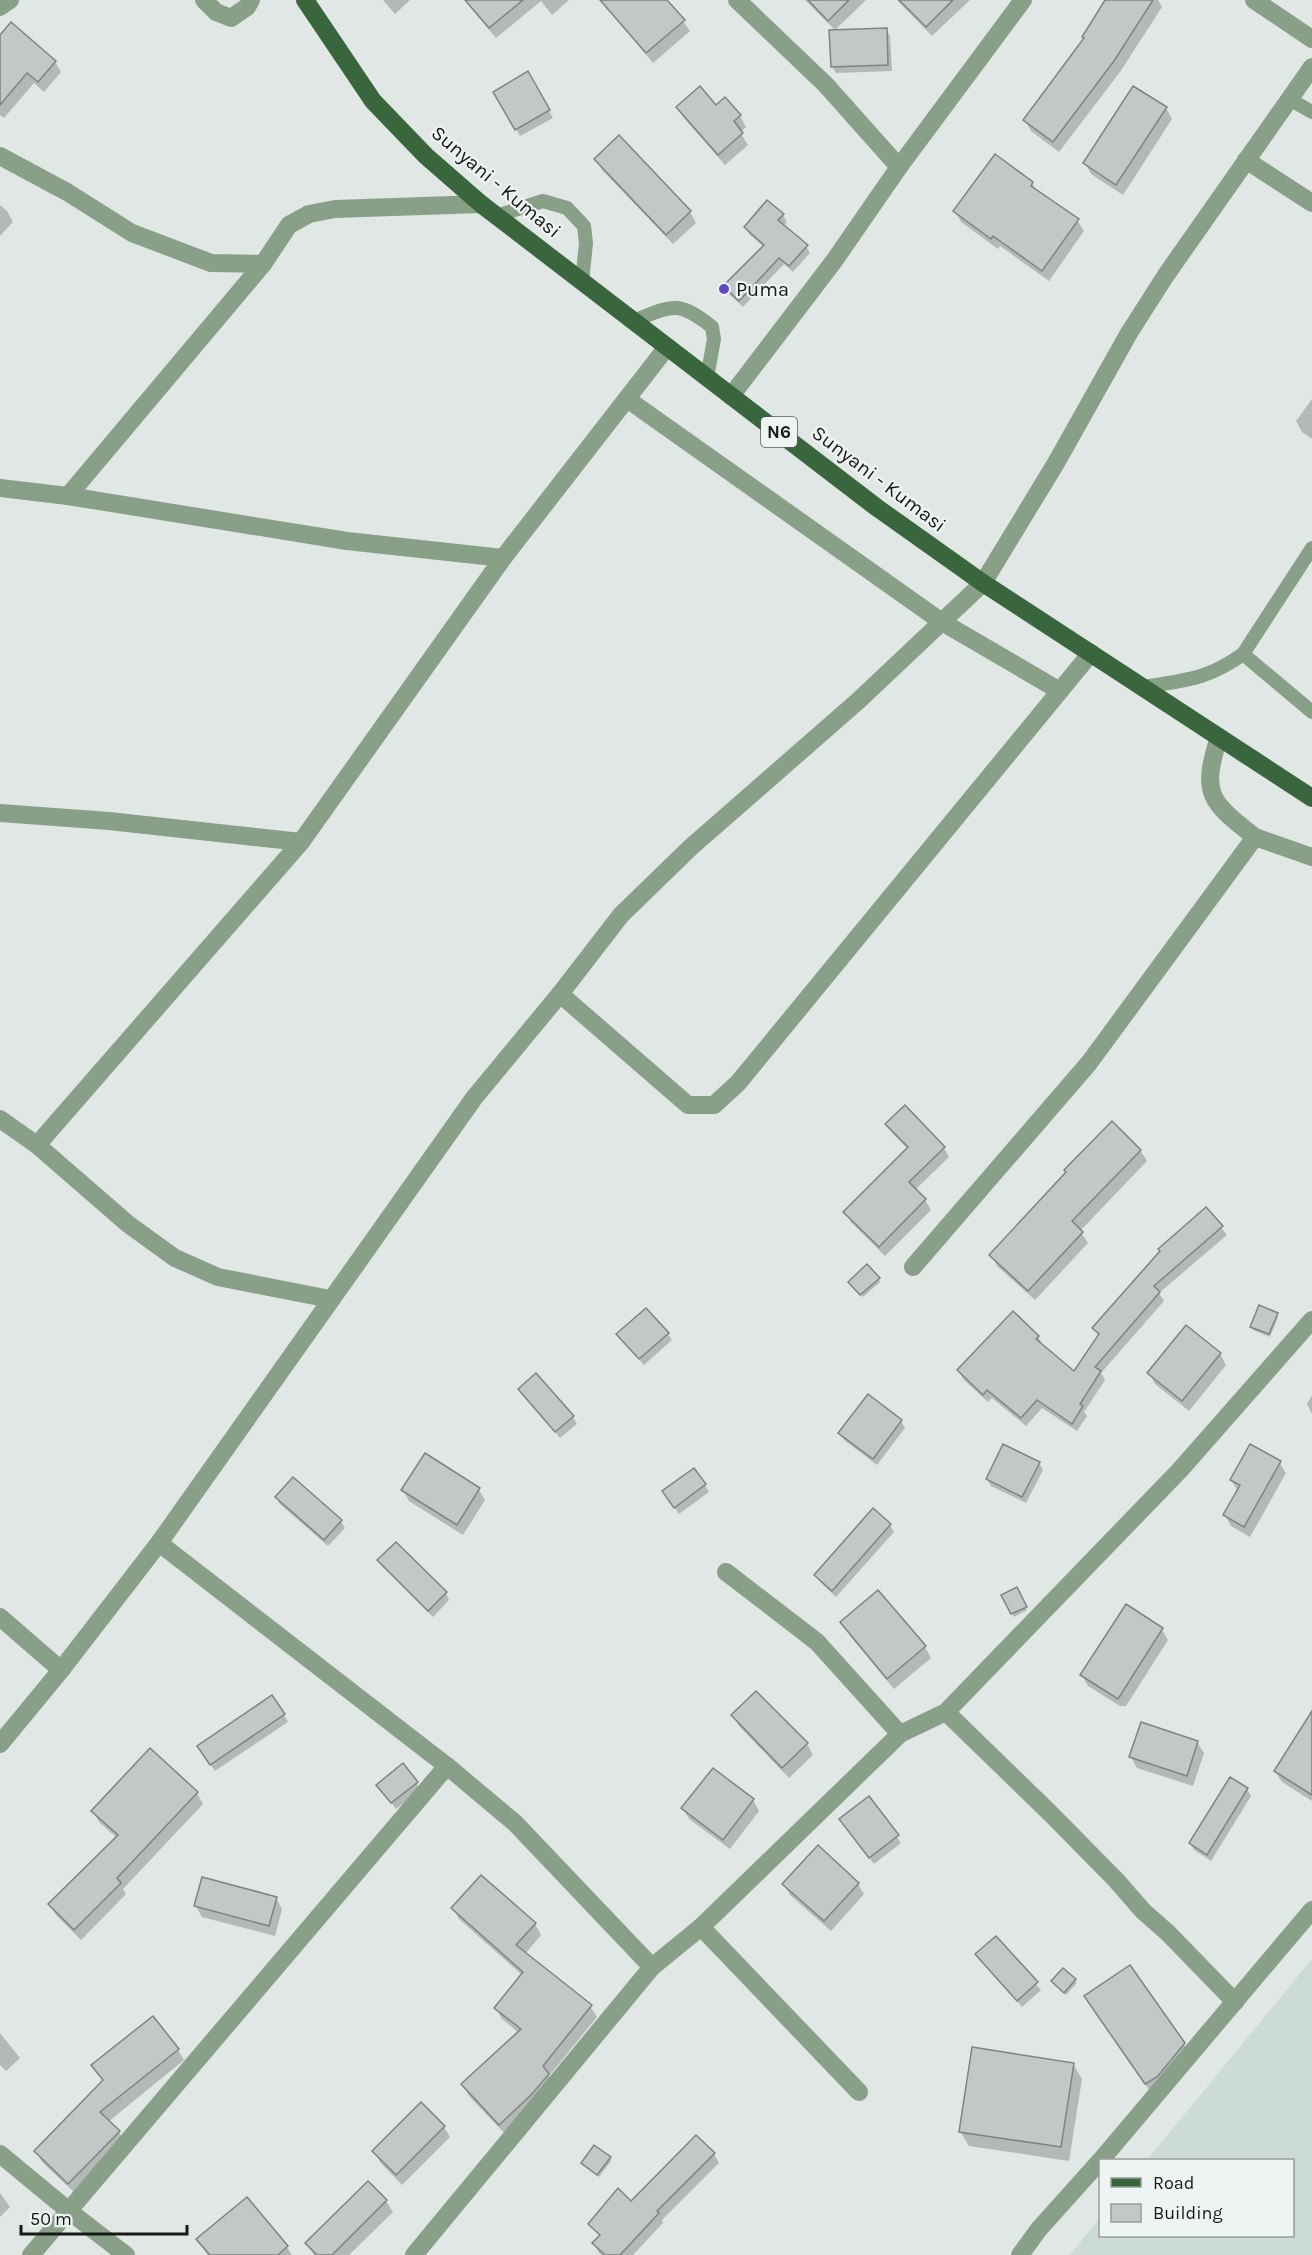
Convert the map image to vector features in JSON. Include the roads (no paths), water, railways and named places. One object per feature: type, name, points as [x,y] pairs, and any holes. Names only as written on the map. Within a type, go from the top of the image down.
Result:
[{"type":"main road","name":"Sunyani - Kumasi","points":[[305,0],[373,101],[426,156],[496,216],[876,507],[983,583],[1312,798]]},
{"type":"street","points":[[0,7],[10,0]]},
{"type":"street","points":[[204,0],[216,12],[231,18],[247,7],[251,0]]},
{"type":"street","points":[[737,0],[826,85],[899,168]]},
{"type":"street","points":[[731,396],[834,261],[899,168],[1023,0]]},
{"type":"street","points":[[1254,0],[1312,39]]},
{"type":"street","points":[[0,1744],[61,1670],[159,1543],[474,1098],[560,994],[621,915],[691,847],[858,701],[983,583],[1056,463],[1129,333],[1166,275],[1312,67]]},
{"type":"street","points":[[0,156],[67,192],[132,233],[211,263],[263,264]]},
{"type":"street","points":[[1246,160],[1312,203]]},
{"type":"street","points":[[68,496],[263,264],[289,225],[309,214],[335,209],[481,204]]},
{"type":"street","points":[[37,1145],[301,842],[503,558],[667,347]]},
{"type":"street","points":[[627,399],[942,622],[1060,691]]},
{"type":"street","points":[[0,488],[68,496],[347,541],[503,558]]},
{"type":"street","points":[[560,994],[688,1105],[714,1105],[738,1083],[1091,653]]},
{"type":"street","points":[[1220,737],[1210,765],[1209,784],[1215,801],[1255,837],[1312,857]]},
{"type":"street","points":[[0,813],[109,821],[301,842]]},
{"type":"street","points":[[913,1268],[1089,1063],[1255,837]]},
{"type":"street","points":[[0,1119],[37,1145],[128,1224],[175,1258],[218,1277],[330,1299]]},
{"type":"street","points":[[414,2255],[652,1967],[701,1927],[900,1734],[946,1712],[1180,1470],[1312,1320]]},
{"type":"street","points":[[159,1543],[447,1766],[515,1822],[652,1967]]},
{"type":"street","points":[[726,1572],[817,1642],[900,1734]]},
{"type":"street","points":[[0,1617],[61,1670]]},
{"type":"street","points":[[946,1712],[1116,1880],[1143,1911],[1168,1933],[1234,2002]]},
{"type":"street","points":[[31,2255],[447,1766]]},
{"type":"street","points":[[1103,2159],[1312,1910]]},
{"type":"street","points":[[701,1927],[859,2092]]},
{"type":"street","points":[[0,2154],[126,2255]]},
{"type":"street","points":[[1020,2255],[1039,2229],[1099,2163]]},
{"type":"lane","points":[[1289,99],[1312,112]]},
{"type":"lane","points":[[496,216],[543,201],[567,208],[584,226],[586,243],[582,282]]},
{"type":"lane","points":[[633,321],[672,306],[693,312],[712,327],[714,339],[707,378]]},
{"type":"lane","points":[[1143,687],[1198,678],[1222,669],[1243,654],[1312,549]]},
{"type":"lane","points":[[1243,654],[1312,712]]},
{"type":"place","name":"Puma","points":[[724,289]]}]
